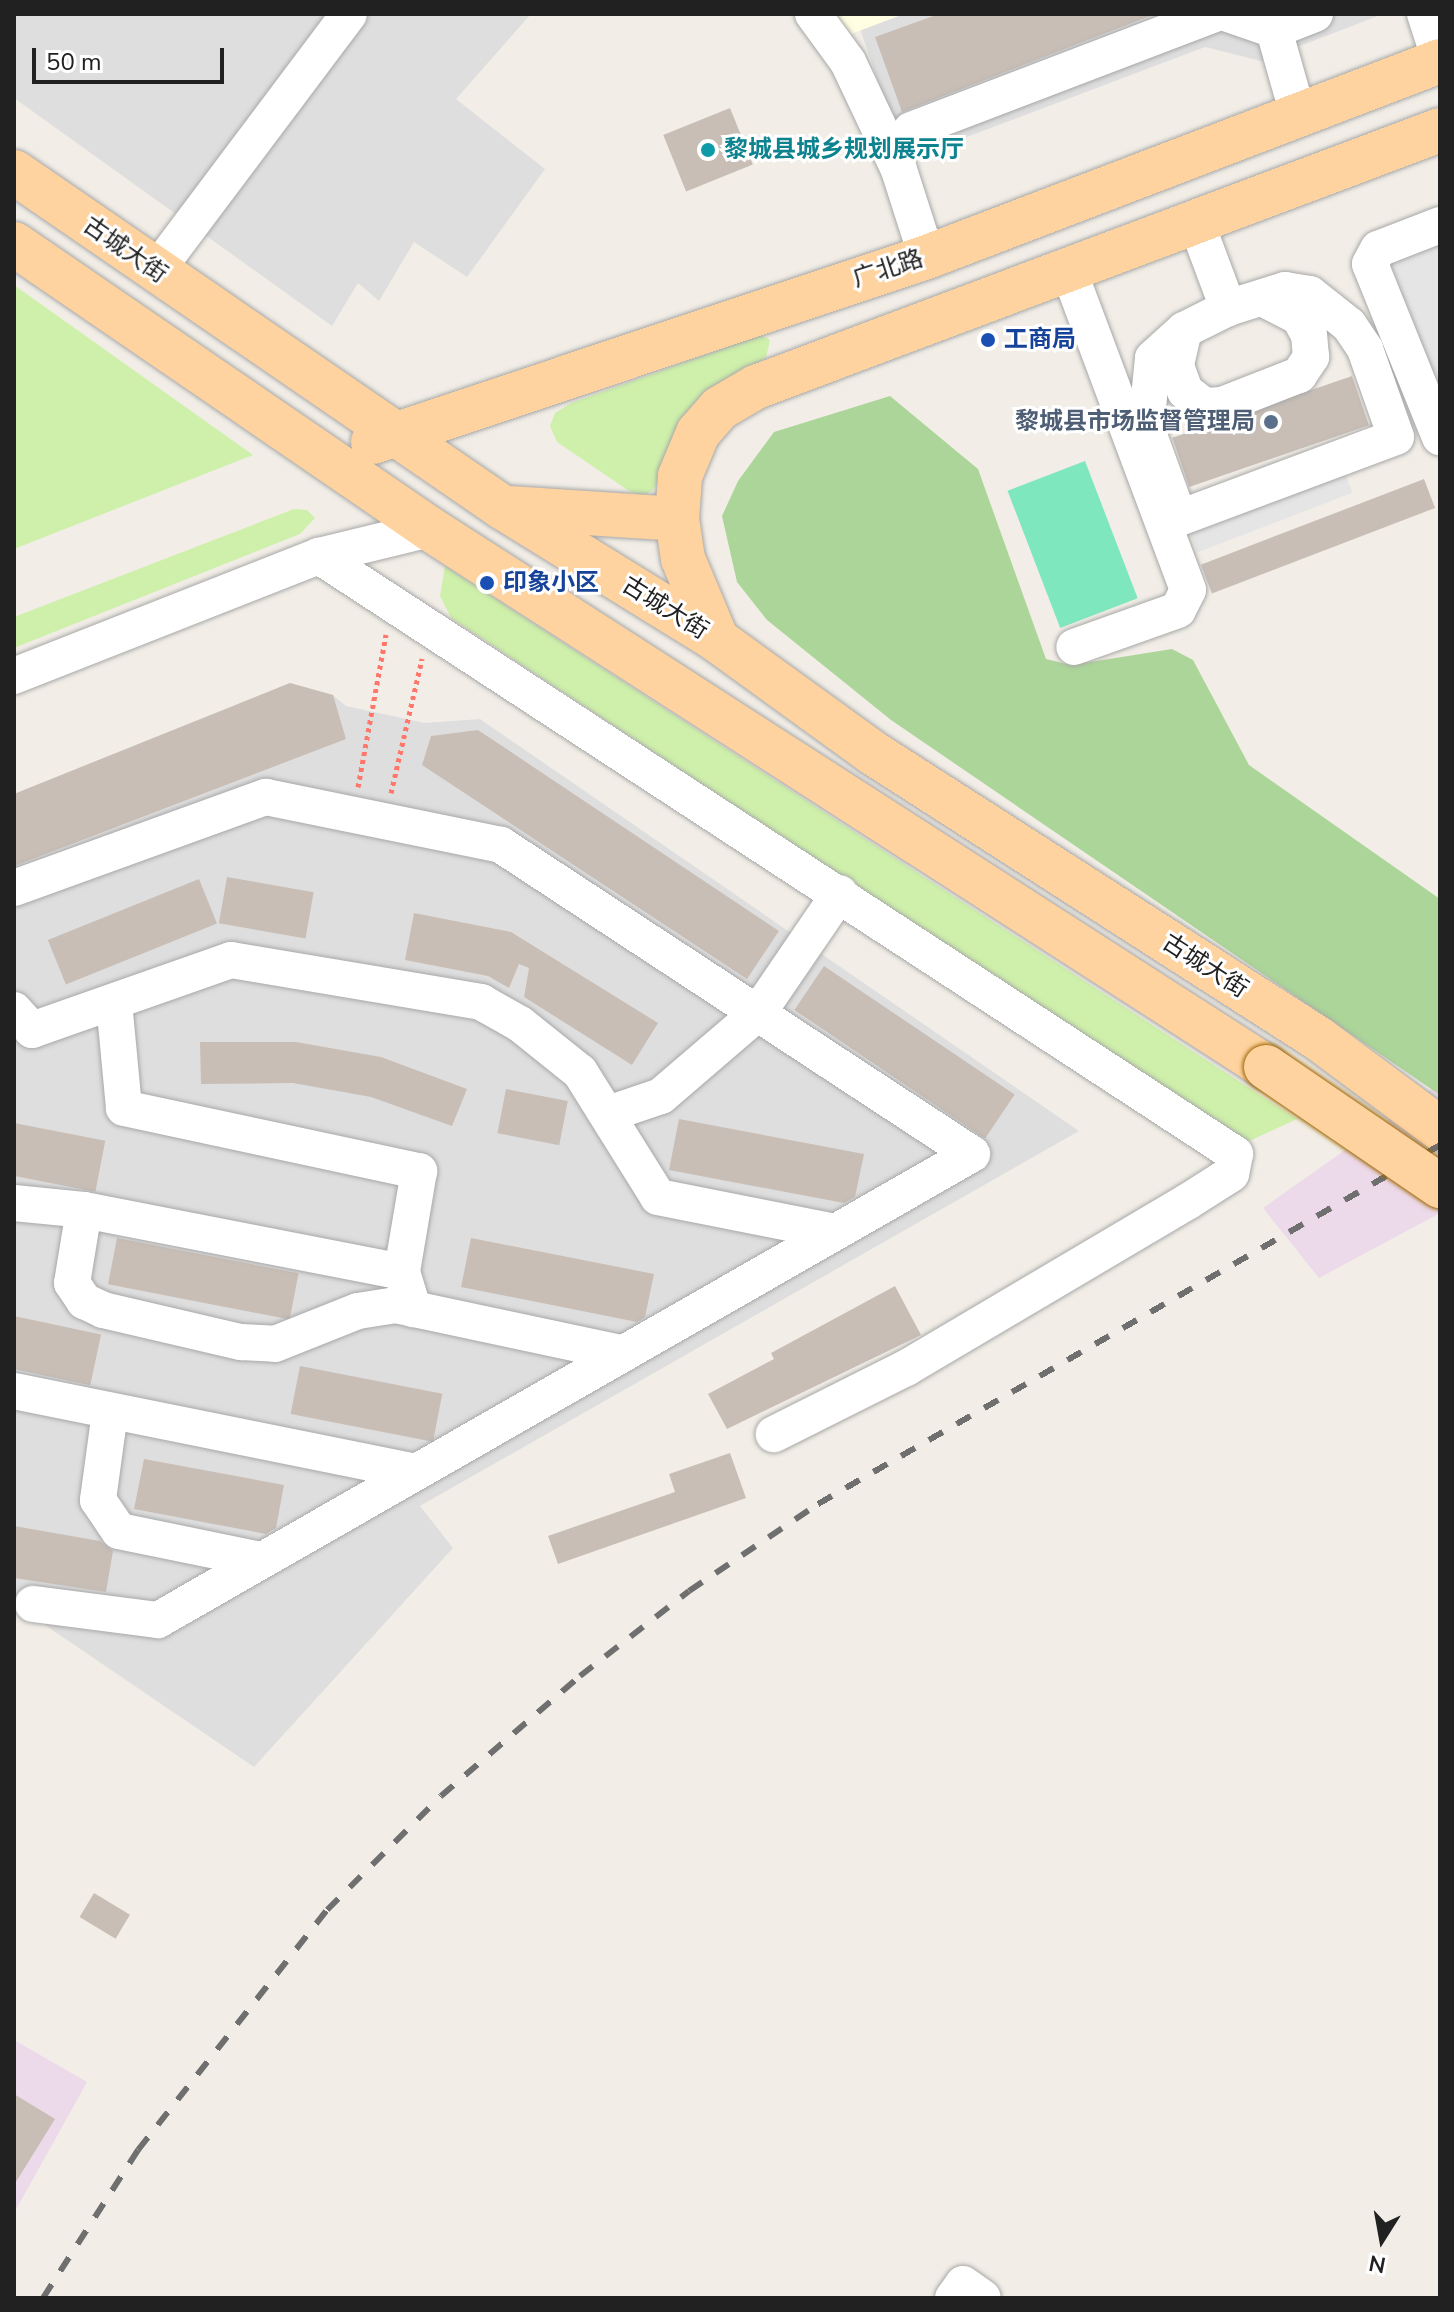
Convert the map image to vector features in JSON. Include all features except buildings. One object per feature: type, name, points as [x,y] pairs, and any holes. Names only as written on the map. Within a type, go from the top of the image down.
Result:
[{"type":"main road","name":"广北路","points":[[331,462],[393,432],[927,257],[1440,60]]},
{"type":"main road","points":[[717,640],[683,559],[677,519],[680,476],[698,433],[720,408],[789,373],[1070,274],[1425,136],[1386,81]]},
{"type":"main road","name":"古城大街","points":[[14,172],[502,507],[717,640],[873,753],[1319,1039],[1440,1129]]},
{"type":"main road","points":[[14,244],[430,529],[1266,1067],[1440,1186]]},
{"type":"main road","points":[[430,529],[502,507],[677,519]]},
{"type":"street","points":[[156,271],[349,14]]},
{"type":"street","points":[[813,14],[848,62],[899,170],[927,257]]},
{"type":"street","points":[[911,130],[1214,14]]},
{"type":"street","points":[[1228,14],[1274,30],[1315,14]]},
{"type":"street","points":[[1425,14],[1440,60]]},
{"type":"street","points":[[1274,30],[1298,115]]},
{"type":"street","points":[[1197,225],[1228,308]]},
{"type":"street","points":[[1435,419],[1370,264],[1378,249],[1440,225]]},
{"type":"street","points":[[1070,274],[1188,590],[1178,610],[1074,647]]},
{"type":"street","points":[[1285,290],[1310,294],[1349,325],[1365,349],[1396,437],[1179,518],[1146,427],[1153,358],[1184,330],[1228,308],[1262,298],[1285,290]]},
{"type":"street","points":[[1184,330],[1176,366],[1185,391],[1204,406],[1222,405],[1299,375],[1311,357],[1309,335],[1299,317],[1262,298]]},
{"type":"street","points":[[14,676],[319,556],[430,529]]},
{"type":"street","points":[[319,556],[840,893],[1235,1154],[1231,1174],[1187,1202],[906,1368],[774,1434]]},
{"type":"street","points":[[14,888],[266,797],[501,845],[972,1154],[412,1471],[158,1620],[33,1604]]},
{"type":"street","points":[[608,1114],[661,1096],[758,1013],[840,893]]},
{"type":"street","points":[[14,1010],[32,1030],[231,960],[481,1002],[520,1024],[580,1072],[658,1197],[834,1232]]},
{"type":"street","points":[[114,1002],[124,1108],[419,1171],[402,1272],[413,1309]]},
{"type":"street","points":[[14,1203],[84,1210],[402,1272]]},
{"type":"street","points":[[84,1210],[72,1283],[84,1301],[103,1310],[241,1342],[275,1344],[358,1311],[395,1305],[620,1353]]},
{"type":"street","points":[[14,1391],[412,1471]]},
{"type":"street","points":[[110,1412],[98,1500],[108,1520],[119,1531],[260,1560]]},
{"type":"street","points":[[953,2298],[963,2284],[983,2298]]},
{"type":"path","points":[[369,818],[392,603]]},
{"type":"path","points":[[369,818],[429,627]]},
{"type":"shaded area","points":[[14,14],[531,14],[456,99],[545,169],[467,277],[414,242],[379,301],[358,283],[332,326],[14,98]]},
{"type":"shaded area","points":[[828,14],[904,14],[843,37]]},
{"type":"shaded area","points":[[903,14],[1383,14],[1261,61],[1205,47],[906,160],[860,29]]},
{"type":"shaded area","points":[[1440,237],[1440,420],[1385,264]]},
{"type":"shaded area","points":[[1335,447],[1353,493],[1198,552],[1180,506]]},
{"type":"shaded area","points":[[290,683],[333,695],[346,706],[425,723],[480,719],[1079,1131],[420,1506],[453,1548],[254,1767],[14,1604],[14,794]]},
{"type":"shaded area","points":[[1440,1083],[1440,1213],[1319,1278],[1263,1208]]},
{"type":"shaded area","points":[[14,2040],[87,2082],[14,2213]]},
{"type":"green space","points":[[14,285],[253,455],[14,549]]},
{"type":"green space","points":[[761,335],[770,340],[766,358],[715,388],[653,490],[643,496],[629,491],[557,442],[550,426],[555,413],[571,403]]},
{"type":"green space","points":[[890,396],[978,469],[1046,659],[1071,665],[1172,649],[1193,660],[1249,765],[1440,899],[1440,1095],[891,720],[767,620],[737,582],[722,516],[738,481],[774,432]]},
{"type":"green space","points":[[1085,461],[1138,598],[1060,628],[1008,491]]},
{"type":"green space","points":[[294,509],[307,510],[315,518],[300,534],[14,648],[14,617]]},
{"type":"green space","points":[[445,566],[1297,1119],[1245,1143],[451,618],[440,596]]},
{"type":"railway","points":[[43,2298],[138,2150],[327,1910],[441,1796],[580,1676],[689,1591],[818,1504],[1440,1145]]},
{"type":"place","name":"黎城县城乡规划展示厅","points":[[708,150]]},
{"type":"place","name":"工商局","points":[[988,340]]},
{"type":"place","name":"黎城县市场监督管理局","points":[[1271,422]]},
{"type":"place","name":"印象小区","points":[[487,583]]}]
